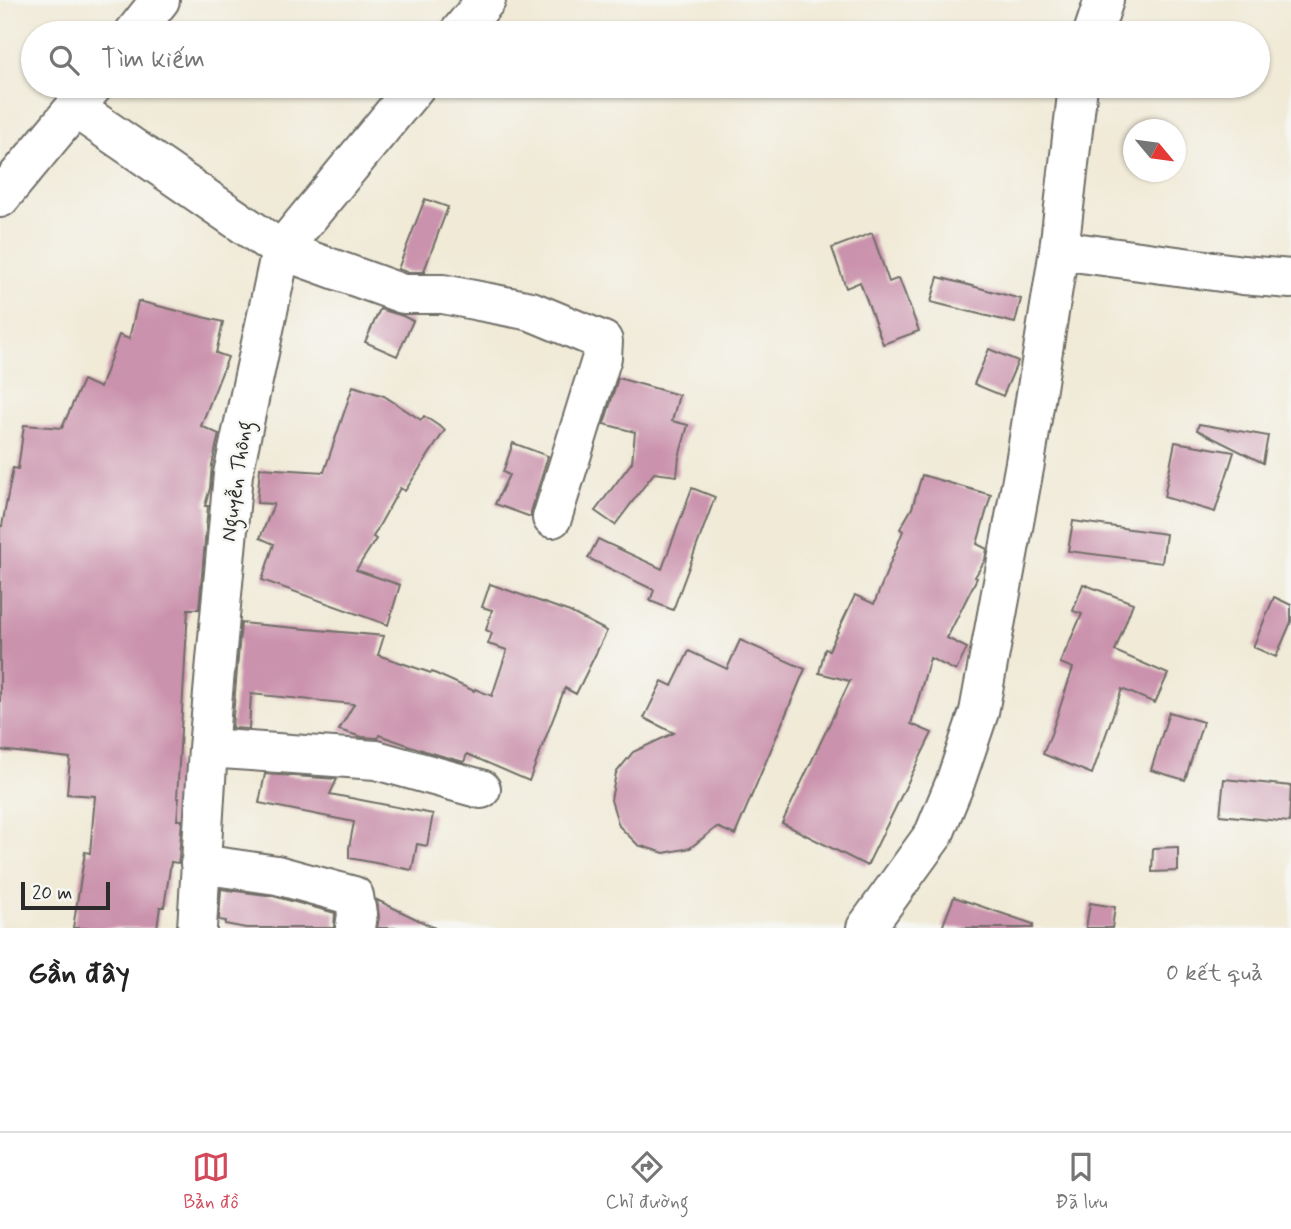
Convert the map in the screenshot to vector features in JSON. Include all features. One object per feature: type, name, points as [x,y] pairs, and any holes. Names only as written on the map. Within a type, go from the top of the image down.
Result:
[{"type":"street","points":[[143,21],[160,0]]},
{"type":"street","points":[[469,21],[486,0]]},
{"type":"street","points":[[1097,21],[1104,0]]},
{"type":"street","points":[[0,198],[83,98]]},
{"type":"street","points":[[85,98],[281,250],[404,294],[443,294],[531,312],[603,341],[602,357],[552,518]]},
{"type":"street","name":"Nguyễn Thông","points":[[201,927],[200,864],[208,748],[233,474],[281,250],[406,98]]},
{"type":"street","points":[[866,928],[934,834],[979,712],[1026,464],[1059,250],[1077,98]]},
{"type":"street","points":[[1059,250],[1291,279]]},
{"type":"street","points":[[208,748],[376,760],[481,789]]},
{"type":"street","points":[[200,864],[277,875],[354,896],[355,928]]},
{"type":"building","points":[[425,199],[448,207],[424,271],[426,272],[407,272],[398,269]]},
{"type":"building","points":[[872,233],[889,282],[899,278],[919,331],[883,344],[860,282],[846,288],[832,248]]},
{"type":"building","points":[[938,277],[1021,299],[1015,323],[931,302]]},
{"type":"building","points":[[138,301],[223,322],[216,353],[228,357],[201,426],[219,434],[205,506],[208,506],[199,609],[188,609],[177,798],[177,820],[182,820],[179,858],[178,863],[171,862],[164,907],[160,907],[157,928],[73,928],[85,852],[90,853],[95,796],[67,794],[70,758],[0,750],[0,526],[13,468],[18,469],[24,425],[62,428],[83,380],[100,388],[119,335],[129,339]]},
{"type":"building","points":[[380,309],[413,321],[397,356],[365,342]]},
{"type":"building","points":[[989,349],[1018,361],[1003,396],[974,384]]},
{"type":"building","points":[[618,378],[679,395],[672,421],[688,425],[677,476],[654,473],[615,525],[595,511],[632,462],[635,432],[604,424]]},
{"type":"building","points":[[353,386],[384,396],[421,420],[424,416],[445,430],[405,491],[400,488],[373,537],[376,539],[356,570],[400,585],[388,625],[262,580],[274,544],[260,538],[274,504],[257,503],[260,468],[324,472]]},
{"type":"building","points":[[1199,424],[1268,436],[1263,463],[1197,430]]},
{"type":"building","points":[[1175,442],[1234,452],[1215,512],[1164,497]]},
{"type":"building","points":[[513,443],[548,456],[531,517],[495,504],[509,475],[503,472]]},
{"type":"building","points":[[922,475],[991,495],[977,544],[987,549],[985,560],[975,577],[977,578],[947,638],[967,648],[956,671],[930,658],[911,724],[932,733],[867,866],[782,823],[850,681],[819,673],[825,649],[829,650],[855,595],[874,604],[903,531],[900,529],[912,508]]},
{"type":"building","points":[[692,488],[715,497],[673,610],[650,601],[654,590],[588,558],[598,539],[662,569]]},
{"type":"building","points":[[1073,521],[1166,534],[1162,563],[1068,551]]},
{"type":"building","points":[[490,584],[570,612],[607,631],[576,694],[565,688],[529,781],[467,754],[464,762],[379,735],[378,738],[362,737],[339,730],[354,704],[251,694],[249,729],[232,728],[241,623],[384,636],[378,655],[432,672],[492,696],[507,650],[488,644],[492,633],[486,630],[492,610],[482,607]]},
{"type":"building","points":[[1083,584],[1133,603],[1115,651],[1168,674],[1155,703],[1122,689],[1092,774],[1043,754],[1073,668],[1060,663],[1082,614],[1073,611]]},
{"type":"building","points":[[1274,597],[1291,605],[1291,622],[1276,657],[1253,647]]},
{"type":"building","points":[[740,640],[805,669],[735,835],[717,827],[690,848],[664,853],[638,845],[619,826],[611,800],[616,773],[633,752],[674,733],[644,718],[662,681],[672,686],[689,651],[727,669]]},
{"type":"building","points":[[1169,712],[1203,722],[1185,780],[1151,770]]},
{"type":"building","points":[[265,774],[337,779],[330,794],[433,814],[427,846],[417,844],[412,870],[349,858],[354,822],[259,803]]},
{"type":"building","points":[[1224,779],[1291,786],[1289,822],[1220,815]]},
{"type":"building","points":[[1178,847],[1178,871],[1152,872],[1153,848]]},
{"type":"building","points":[[221,889],[273,896],[335,913],[334,928],[246,928],[225,924],[226,921],[219,920]]},
{"type":"building","points":[[954,897],[1033,924],[1033,928],[942,928]]},
{"type":"building","points":[[377,900],[435,928],[377,928]]},
{"type":"building","points":[[1090,903],[1115,907],[1112,928],[1086,928]]}]
